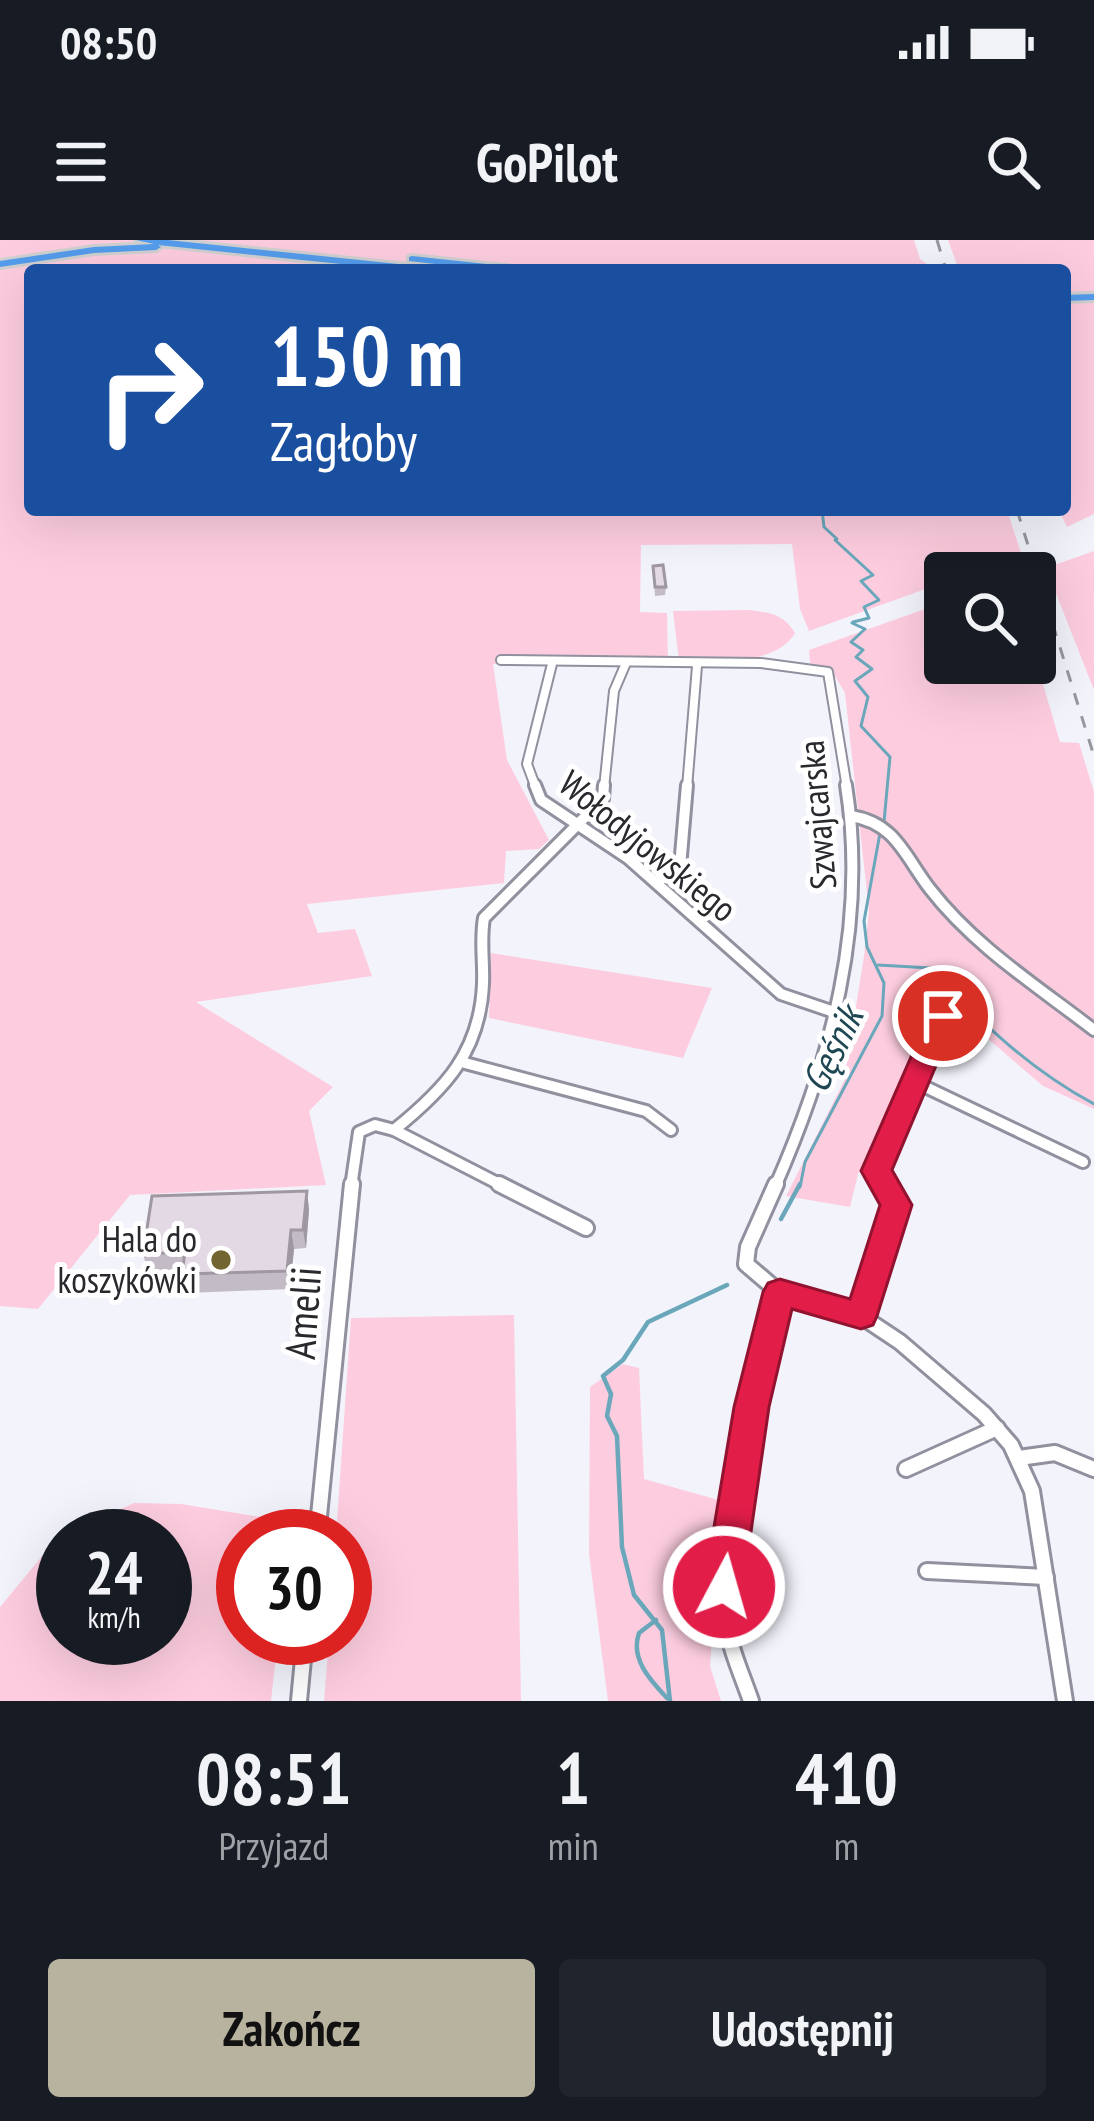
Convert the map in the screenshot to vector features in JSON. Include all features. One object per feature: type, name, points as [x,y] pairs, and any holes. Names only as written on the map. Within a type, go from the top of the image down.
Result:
[{"type":"highway","points":[[141,240],[447,264]]},
{"type":"highway","points":[[193,240],[417,264]]},
{"type":"highway","points":[[0,261],[117,248],[235,245],[381,264]]},
{"type":"highway","points":[[0,261],[22,248]]},
{"type":"street","name":"Szwajcarska","points":[[501,660],[697,666],[761,662],[828,673],[850,816],[853,935],[808,1111],[748,1247],[746,1264],[780,1292]]},
{"type":"street","points":[[586,1228],[394,1130],[450,1084],[465,1063],[480,1018],[484,919],[603,799],[608,787],[612,704],[626,663]]},
{"type":"street","name":"Wołodyjowskiego","points":[[553,664],[527,764],[541,800],[628,858],[781,994],[833,1012]]},
{"type":"street","points":[[656,883],[680,867],[697,666]]},
{"type":"street","points":[[850,816],[877,820],[896,833],[945,908],[1094,1030]]},
{"type":"street","points":[[861,1316],[896,1205],[876,1171],[943,1016]]},
{"type":"street","points":[[465,1063],[646,1111],[671,1130]]},
{"type":"street","points":[[915,1082],[1083,1162]]},
{"type":"street","name":"Amelii","points":[[319,1509],[356,1145],[365,1127],[394,1130]]},
{"type":"street","points":[[751,1701],[730,1637],[724,1587],[751,1407],[780,1292],[861,1316],[920,1357],[997,1428],[1019,1458],[1032,1491],[1065,1701]]},
{"type":"street","points":[[906,1469],[997,1428]]},
{"type":"street","points":[[1019,1458],[1054,1453],[1094,1469]]},
{"type":"street","points":[[927,1570],[1046,1577]]},
{"type":"street","points":[[298,1701],[302,1665]]},
{"type":"shaded area","points":[[0,240],[914,240],[920,259],[927,264],[24,264],[24,516],[1009,516],[1021,552],[924,552],[924,590],[809,631],[800,609],[792,544],[641,545],[640,612],[667,613],[668,664],[493,664],[507,760],[549,840],[539,849],[506,851],[504,883],[307,904],[318,933],[355,929],[372,976],[196,1002],[333,1087],[309,1111],[326,1185],[130,1195],[38,1309],[0,1306]]},
{"type":"shaded area","points":[[948,240],[1094,240],[1094,514],[1067,527],[1062,516],[1071,516],[1071,264],[957,264]]},
{"type":"shaded area","points":[[1094,551],[1094,690],[1056,593],[1056,564]]},
{"type":"shaded area","points":[[924,609],[924,684],[1043,684],[1060,742],[1079,743],[1094,792],[1094,1109],[1043,1086],[939,997],[858,1174],[850,1207],[786,1196],[844,1081],[869,911],[845,693],[832,671],[810,663],[809,650]]},
{"type":"shaded area","points":[[749,610],[776,616],[795,633],[786,644],[759,657],[679,662],[673,611]]},
{"type":"shaded area","points":[[491,953],[712,988],[683,1058],[489,1018]]},
{"type":"shaded area","points":[[514,1315],[521,1701],[324,1701],[327,1665],[372,1665],[372,1509],[338,1509],[351,1318]]},
{"type":"shaded area","points":[[623,1364],[639,1368],[644,1479],[722,1501],[710,1666],[721,1701],[608,1701],[589,1554],[590,1387]]},
{"type":"shaded area","points":[[134,1503],[216,1510],[216,1665],[275,1665],[271,1701],[0,1701],[0,1607],[36,1563],[36,1665],[192,1665],[192,1509],[121,1509]]},
{"type":"building","points":[[663,565],[666,587],[655,587],[653,566]]},
{"type":"building","name":"Hala do koszykówki","points":[[307,1191],[303,1230],[291,1230],[287,1271],[182,1274],[185,1252],[143,1254],[152,1196]]},
{"type":"waterway","name":"Gęśnik","points":[[823,516],[824,527],[837,539]]},
{"type":"waterway","name":"Gęśnik","points":[[835,540],[873,575],[861,581],[879,600],[864,607],[869,618],[853,622]]},
{"type":"waterway","name":"Gęśnik","points":[[852,623],[865,629],[851,642],[863,650],[856,657],[872,669],[855,681],[868,697],[861,726],[890,757],[884,822]]},
{"type":"waterway","name":"Gęśnik","points":[[800,1187],[805,1162],[882,1016],[884,983],[867,947],[864,921],[880,833]]},
{"type":"waterway","points":[[878,965],[931,968],[1006,1043],[1094,1104]]},
{"type":"waterway","name":"Gęśnik","points":[[781,1219],[800,1184]]},
{"type":"waterway","name":"Gęśnik","points":[[655,1621],[634,1595],[622,1547],[617,1436],[607,1416],[611,1394],[603,1376],[623,1360],[648,1322],[727,1285]]},
{"type":"waterway","name":"Gęśnik","points":[[655,1621],[662,1630],[670,1701]]},
{"type":"waterway","name":"Gęśnik","points":[[655,1621],[639,1633],[637,1652],[648,1676],[667,1698]]},
{"type":"railway","points":[[937,240],[944,264]]},
{"type":"railway","points":[[1019,516],[1094,756]]},
{"type":"place","name":"Hala do koszykówki","points":[[221,1260]]},
{"type":"route","points":[[724,1587],[751,1407],[780,1292],[861,1316],[896,1205],[876,1171],[943,1016]]}]
